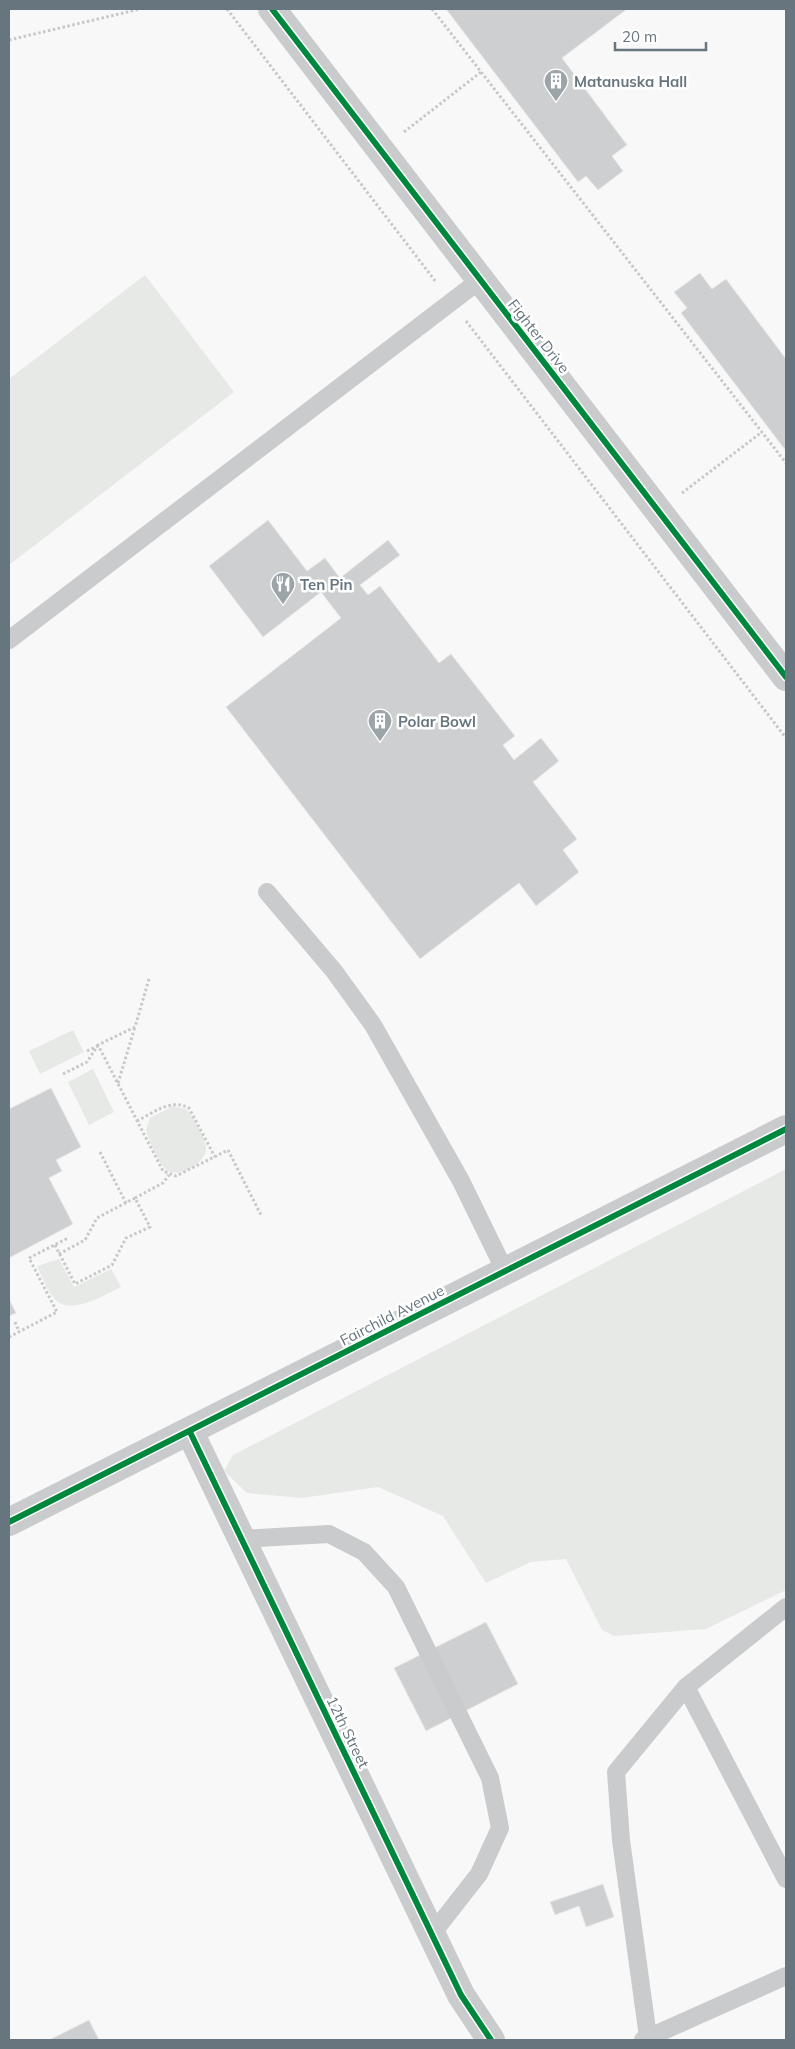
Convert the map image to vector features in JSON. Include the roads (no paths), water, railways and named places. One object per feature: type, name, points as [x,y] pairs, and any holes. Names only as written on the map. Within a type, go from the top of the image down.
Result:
[{"type":"street","name":"Fighter Drive","points":[[272,9],[786,677]]},
{"type":"street","name":"Fairchild Avenue","points":[[9,1522],[190,1432],[786,1128]]},
{"type":"street","name":"12th Street","points":[[190,1432],[461,1995],[491,2040]]},
{"type":"lane","points":[[9,640],[480,280]]},
{"type":"lane","points":[[267,892],[334,971],[373,1025],[461,1180],[505,1272]]},
{"type":"lane","points":[[241,1539],[329,1534],[364,1552],[396,1587],[490,1778],[500,1828],[479,1874],[432,1934]]},
{"type":"lane","points":[[786,1607],[686,1687],[616,1772],[621,1840],[645,2039],[786,1976]]},
{"type":"lane","points":[[686,1687],[786,1879]]},
{"type":"place","name":"Matanuska Hall","points":[[556,102]]},
{"type":"place","name":"Ten Pin","points":[[283,605]]},
{"type":"place","name":"Polar Bowl","points":[[380,742]]}]
